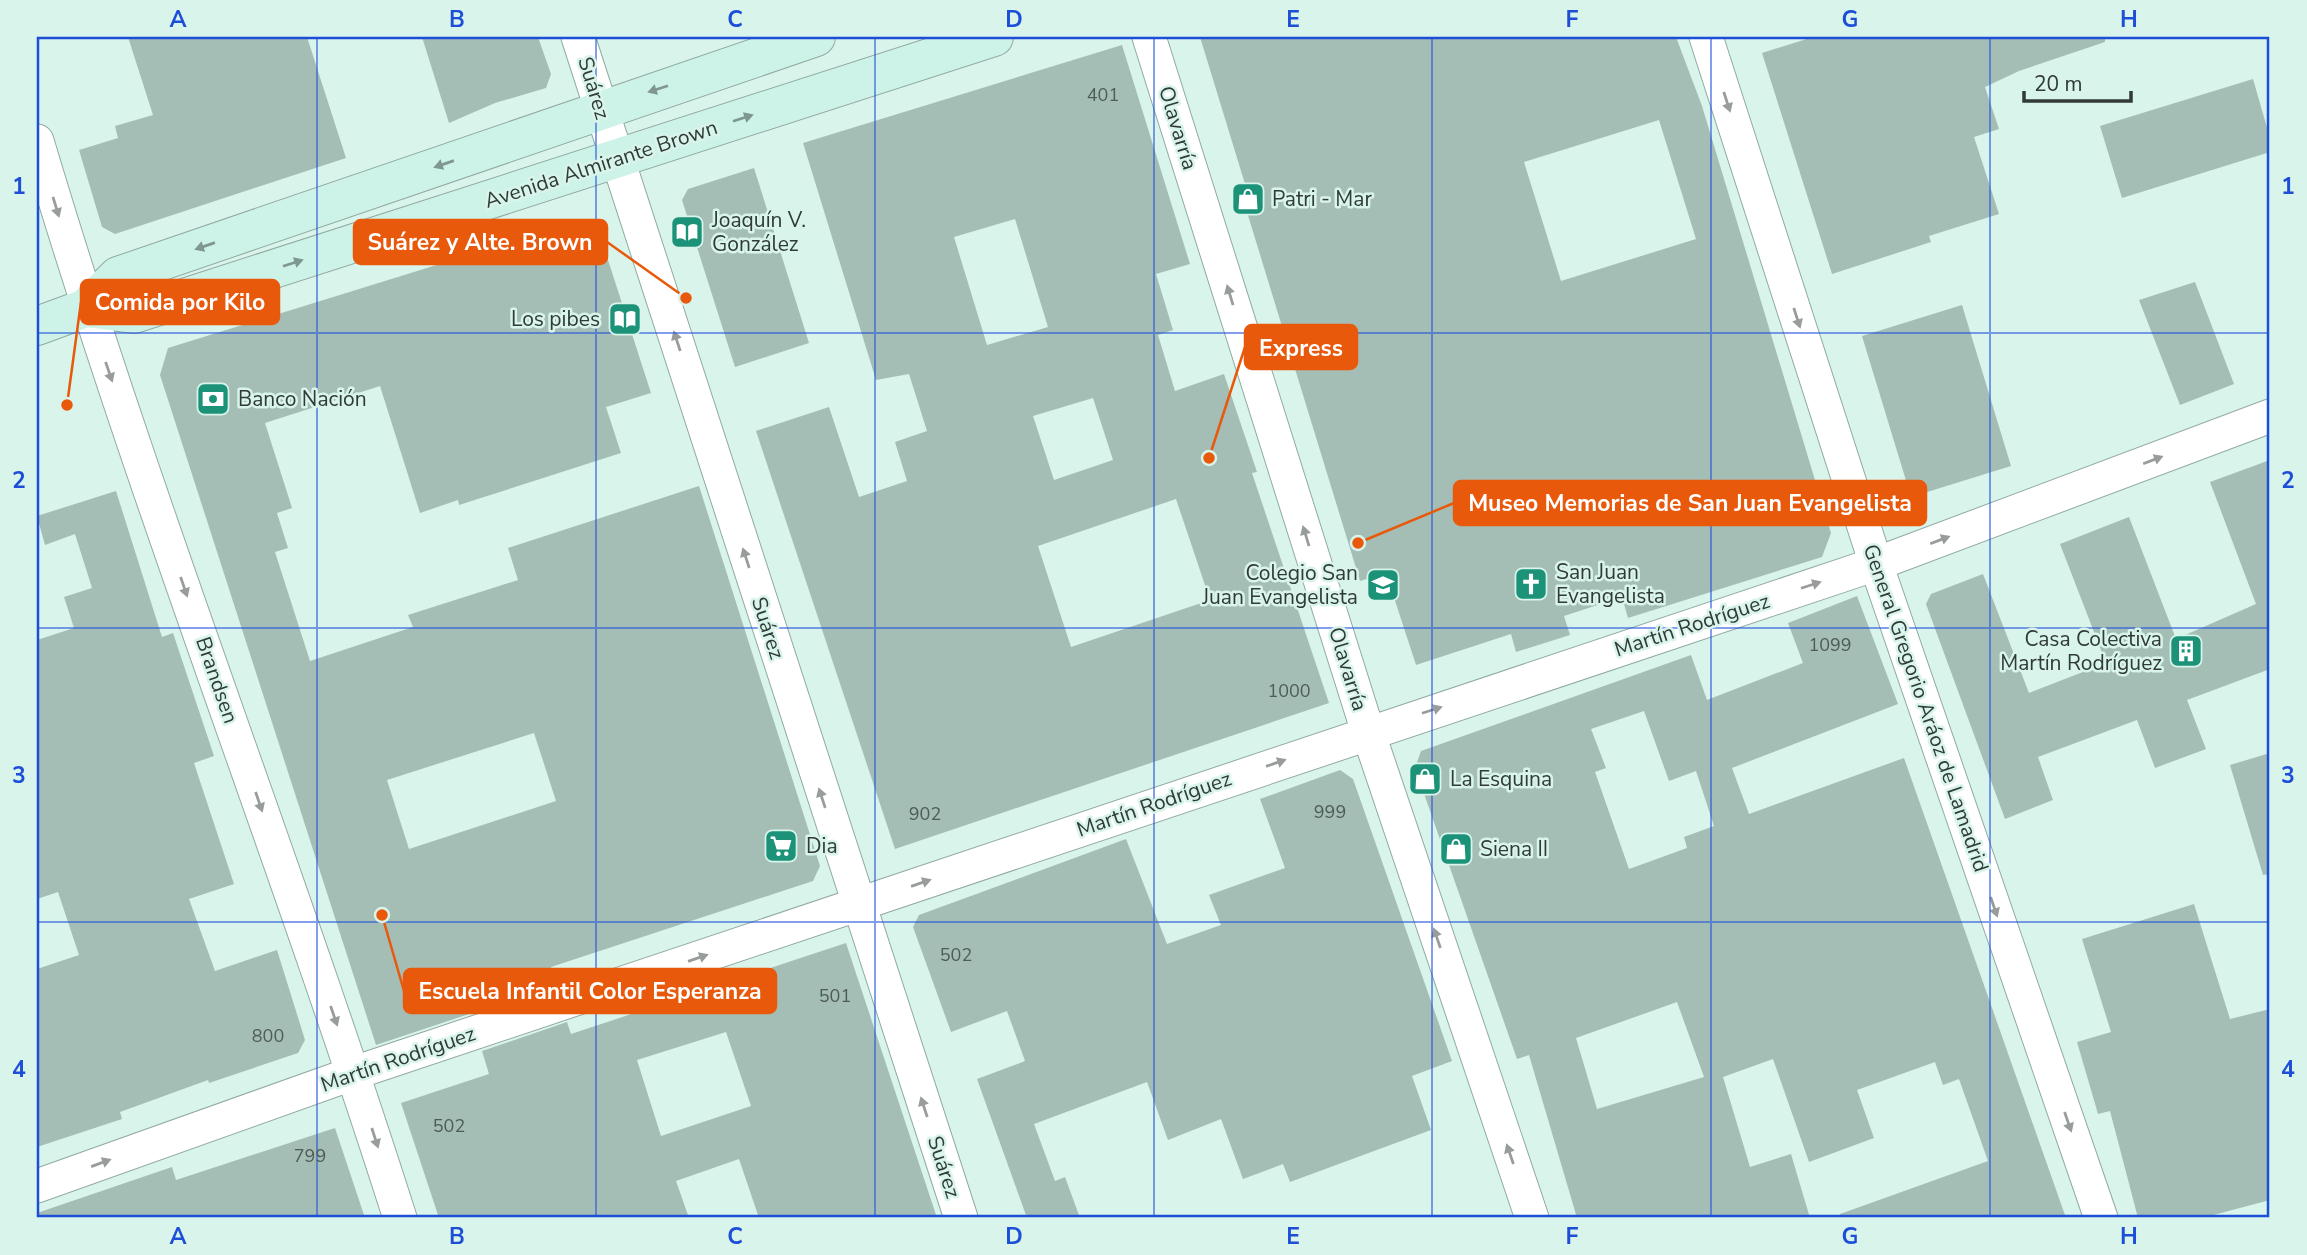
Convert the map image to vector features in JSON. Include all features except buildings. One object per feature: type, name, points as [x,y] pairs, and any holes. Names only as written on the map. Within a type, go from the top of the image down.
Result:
[{"type":"main road","name":"Avenida Almirante Brown","points":[[37,326],[86,308],[118,276],[816,37]]},
{"type":"main road","name":"Avenida Almirante Brown","points":[[86,308],[134,314],[995,37]]},
{"type":"street","name":"Suárez","points":[[578,37],[615,160],[670,319],[856,905],[961,1218]]},
{"type":"street","name":"Olavarría","points":[[1149,37],[1368,732],[1532,1218]]},
{"type":"street","name":"General Gregorio Aráoz de Lamadrid","points":[[1706,37],[1876,564],[2102,1218]]},
{"type":"street","name":"Brandsen","points":[[37,141],[86,308],[354,1073],[400,1218]]},
{"type":"street","name":"Martín Rodríguez","points":[[37,1186],[354,1073],[1876,564],[2270,416]]},
{"type":"place","name":"Patri - Mar","points":[[1248,199]]},
{"type":"place","name":"Joaquín V. González","points":[[687,232]]},
{"type":"place","name":"Suárez y Alte. Brown","points":[[686,298]]},
{"type":"place","name":"Los pibes","points":[[625,319]]},
{"type":"place","name":"Banco Nación","points":[[213,399]]},
{"type":"place","name":"Comida por Kilo","points":[[67,405]]},
{"type":"place","name":"Express","points":[[1209,458]]},
{"type":"place","name":"Museo Memorias de San Juan Evangelista","points":[[1358,543]]},
{"type":"place","name":"San Juan Evangelista","points":[[1531,584]]},
{"type":"place","name":"Colegio San Juan Evangelista","points":[[1383,585]]},
{"type":"place","name":"Casa Colectiva Martín Rodríguez","points":[[2186,651]]},
{"type":"place","name":"La Esquina","points":[[1425,779]]},
{"type":"place","name":"Dia","points":[[781,846]]},
{"type":"place","name":"Siena II","points":[[1456,849]]},
{"type":"place","name":"Escuela Infantil Color Esperanza","points":[[382,915]]}]
